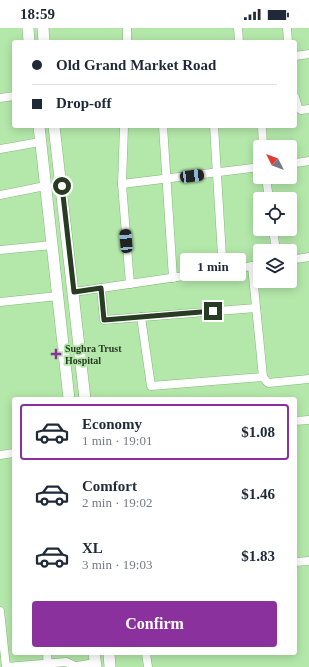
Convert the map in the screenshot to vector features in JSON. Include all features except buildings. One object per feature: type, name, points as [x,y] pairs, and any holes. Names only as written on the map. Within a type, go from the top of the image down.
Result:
[{"type":"street","points":[[28,28],[29,40]]},
{"type":"street","points":[[43,28],[44,40]]},
{"type":"street","points":[[127,28],[127,40]]},
{"type":"street","points":[[238,28],[239,40]]},
{"type":"street","points":[[287,28],[288,40]]},
{"type":"street","points":[[297,56],[309,54]]},
{"type":"street","points":[[0,98],[12,96]]},
{"type":"street","points":[[297,104],[298,108],[302,110],[309,109]]},
{"type":"street","points":[[39,128],[69,397]]},
{"type":"street","points":[[54,128],[85,397]]},
{"type":"street","points":[[124,128],[122,184],[130,284]]},
{"type":"street","points":[[163,128],[173,278]]},
{"type":"street","points":[[214,128],[223,272]]},
{"type":"street","points":[[262,128],[263,140]]},
{"type":"street","points":[[0,148],[40,142]]},
{"type":"street","points":[[297,163],[309,161]]},
{"type":"street","points":[[122,184],[253,168]]},
{"type":"street","points":[[0,195],[45,186]]},
{"type":"street","points":[[0,250],[52,245]]},
{"type":"street","points":[[297,259],[309,258]]},
{"type":"street","points":[[74,292],[253,267]]},
{"type":"street","points":[[101,288],[104,320],[256,308]]},
{"type":"street","points":[[256,288],[256,308],[263,377],[268,382],[309,379]]},
{"type":"street","points":[[0,302],[58,296]]},
{"type":"street","points":[[140,317],[151,386],[263,377]]},
{"type":"street","points":[[297,422],[309,420]]},
{"type":"street","points":[[0,455],[12,453]]},
{"type":"street","points":[[297,562],[309,561]]},
{"type":"street","points":[[0,611],[6,667],[48,665],[66,662],[72,666],[95,661]]},
{"type":"street","points":[[47,655],[48,665]]},
{"type":"street","points":[[109,655],[110,667]]},
{"type":"street","points":[[146,655],[148,667]]},
{"type":"place","name":"Sughra Trust Hospital","points":[[56,354]]},
{"type":"route","points":[[62,186],[74,292],[101,288],[104,320],[213,311]]}]
